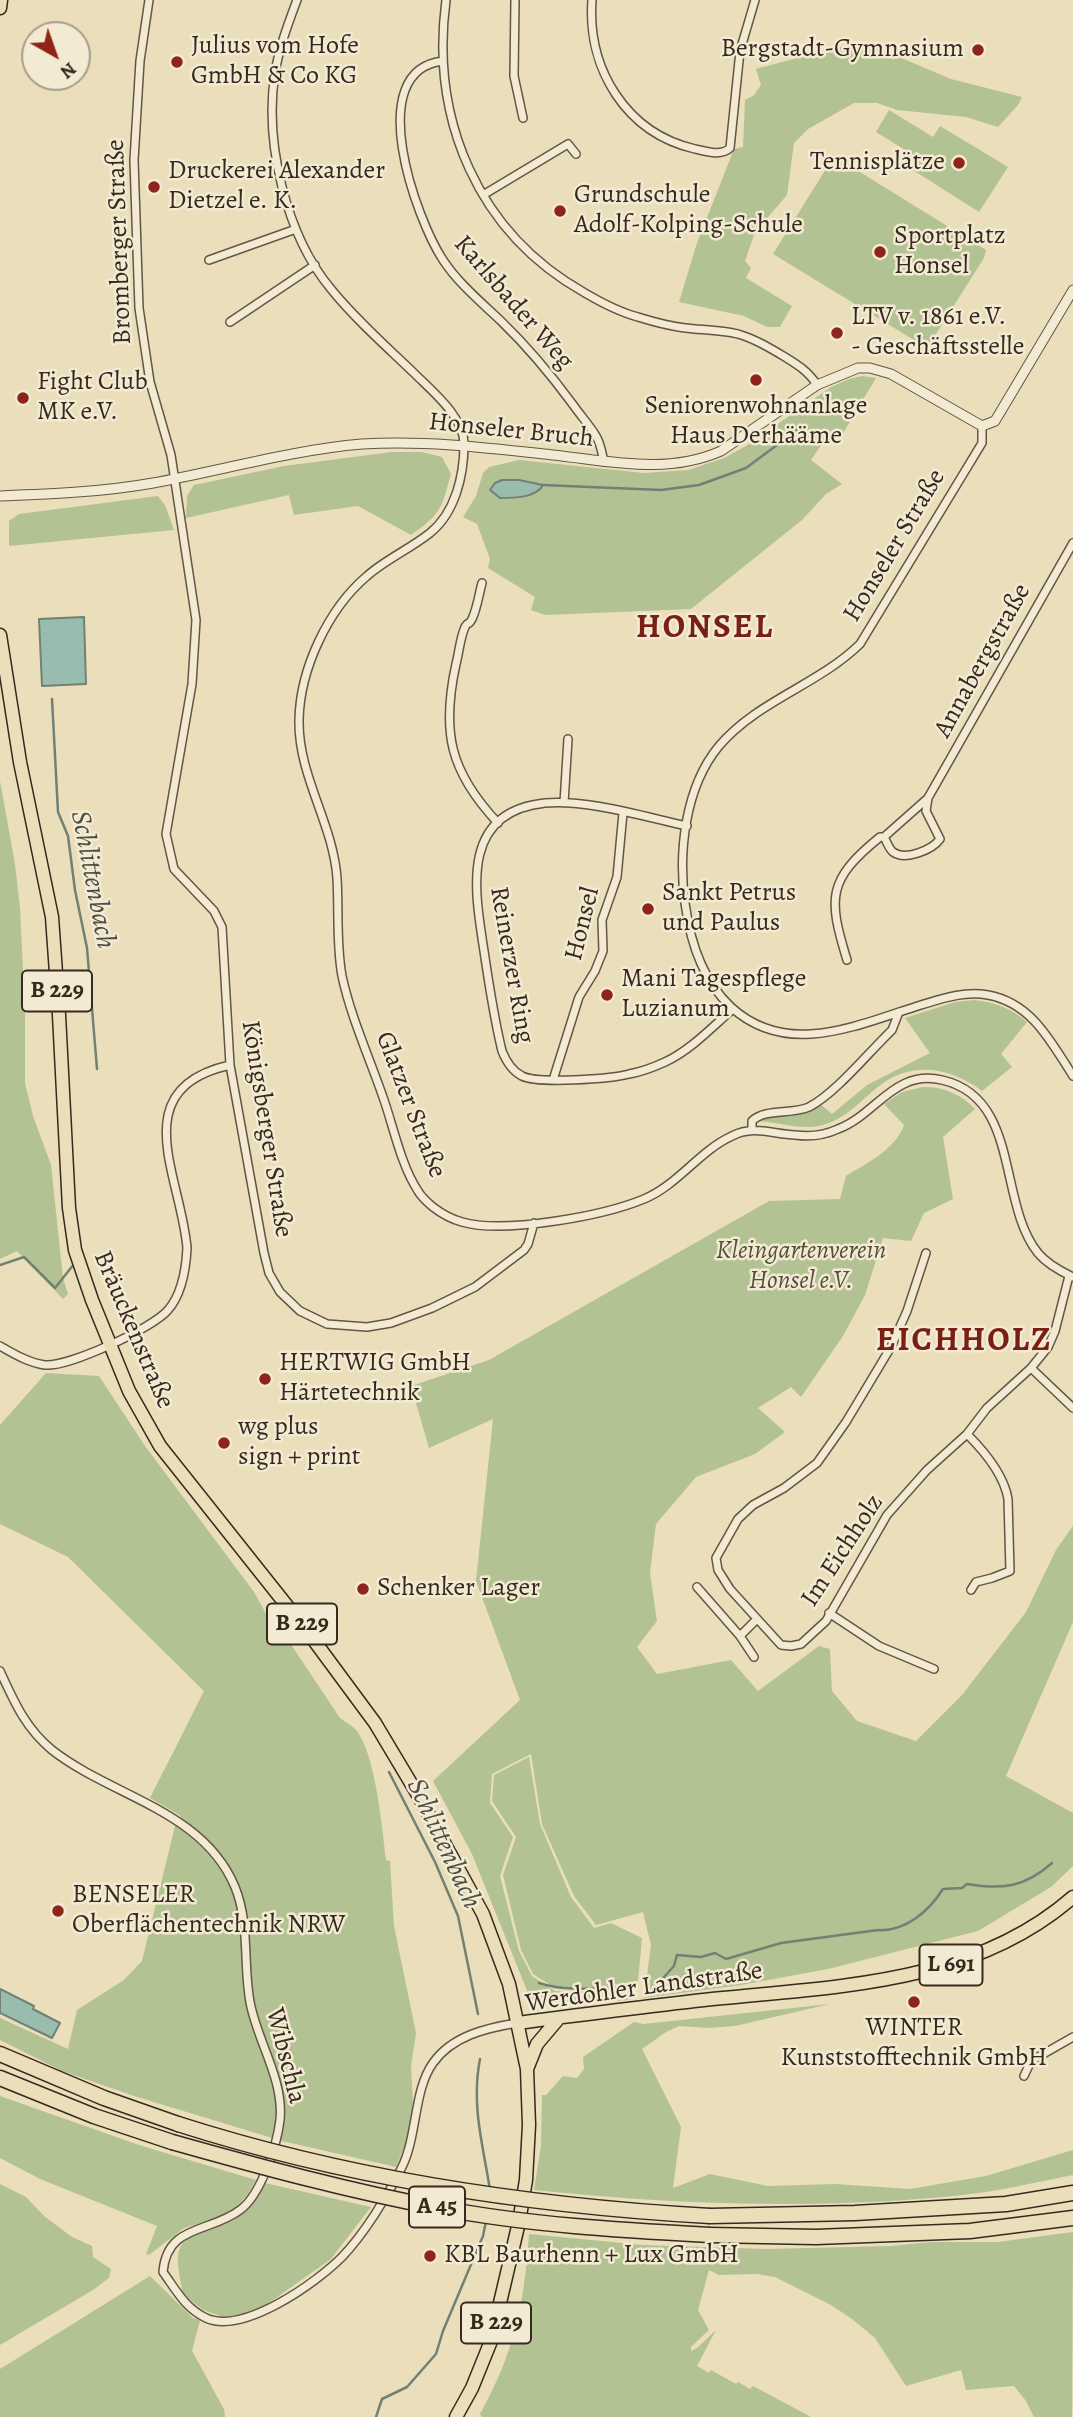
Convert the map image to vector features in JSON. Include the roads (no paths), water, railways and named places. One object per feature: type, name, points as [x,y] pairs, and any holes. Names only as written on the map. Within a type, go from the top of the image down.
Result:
[{"type":"highway","name":"A 45","points":[[0,2054],[104,2098],[264,2150],[307,2161],[438,2187],[630,2212],[710,2216],[855,2213],[1006,2204],[1073,2193]]},
{"type":"highway","name":"A 45","points":[[0,2078],[93,2116],[275,2172],[441,2208],[542,2223],[710,2235],[816,2237],[970,2231],[1073,2218]]},
{"type":"main road","points":[[0,8],[2,0]]},
{"type":"main road","name":"Bräuckenstraße","points":[[0,635],[20,762],[52,916],[69,1208],[75,1250],[109,1345],[129,1391],[160,1446],[307,1631],[374,1723],[418,1795],[483,1914],[503,1966],[517,2023]]},
{"type":"main road","name":"Werdohler Landstraße","points":[[456,2417],[472,2388],[491,2341],[526,2180],[529,2125],[527,2069],[517,2023],[893,1980],[964,1961],[1054,1914],[1073,1897]]},
{"type":"main road","name":"B 229","points":[[527,2069],[537,2044],[559,2018]]},
{"type":"street","name":"Bromberger Straße","points":[[149,0],[140,61],[134,160],[139,308],[148,374],[175,478]]},
{"type":"street","points":[[297,0],[275,76],[273,123],[276,159],[296,229],[331,290],[440,400],[458,424],[464,437],[464,445]]},
{"type":"street","points":[[446,0],[443,61],[445,92],[454,132],[470,172],[483,195],[519,243],[552,273],[620,311],[670,326],[728,332],[754,340],[802,368],[817,385]]},
{"type":"street","points":[[515,0],[514,76],[523,118]]},
{"type":"street","points":[[592,0],[592,33],[597,53],[607,80],[628,111],[657,135],[687,148],[716,153],[729,150],[740,51],[755,0]]},
{"type":"street","name":"Karlsbader Weg","points":[[443,61],[416,71],[407,81],[401,99],[404,157],[423,219],[443,261],[463,285],[528,349],[576,408],[598,438],[604,462]]},
{"type":"street","points":[[483,195],[568,144],[576,154]]},
{"type":"street","points":[[209,260],[296,229]]},
{"type":"street","points":[[230,322],[315,265]]},
{"type":"street","name":"Honseler Straße","points":[[1073,290],[995,421],[982,426],[982,443],[868,633],[843,658],[750,718],[729,736],[706,765],[695,791],[687,826],[683,878],[687,920],[704,970],[720,996],[733,1009],[757,1024],[776,1031],[813,1035],[840,1030],[955,995],[986,995],[1006,1000],[1032,1017],[1073,1076]]},
{"type":"street","name":"Honseler Bruch","points":[[0,496],[94,491],[337,447],[411,442],[464,445],[645,465],[703,458],[741,439],[817,385],[838,374],[858,368],[884,372],[982,426]]},
{"type":"street","name":"Glatzer Straße","points":[[464,445],[453,503],[439,524],[429,534],[364,578],[338,607],[320,638],[309,667],[299,717],[307,778],[335,856],[338,948],[343,981],[415,1185],[428,1203],[439,1212],[467,1224],[534,1223],[605,1212],[649,1197],[730,1136],[752,1130],[770,1130],[794,1135],[829,1133],[855,1121],[898,1086],[922,1079],[942,1080],[966,1090],[988,1111],[1000,1141],[1026,1234],[1042,1258],[1071,1276]]},
{"type":"street","name":"Königsberger Straße","points":[[175,478],[196,620],[192,684],[166,834],[174,869],[214,911],[222,927],[230,1065],[252,1194],[269,1273],[280,1292],[300,1311],[327,1324],[367,1326],[391,1323],[475,1287],[524,1250],[534,1223]]},
{"type":"street","name":"Annabergstraße","points":[[847,960],[834,915],[838,886],[853,860],[928,798],[1073,543]]},
{"type":"street","points":[[482,583],[472,620],[465,626],[459,649],[451,686],[449,720],[452,747],[461,775],[479,803],[498,823]]},
{"type":"street","points":[[564,803],[568,739]]},
{"type":"street","points":[[884,837],[891,850],[902,855],[935,846],[940,839],[926,811],[928,798]]},
{"type":"street","name":"Reinerzer Ring","points":[[687,826],[564,803],[529,806],[498,823],[480,850],[475,881],[475,897],[497,1029],[504,1056],[516,1071],[531,1080],[612,1077],[652,1068],[684,1051],[733,1009]]},
{"type":"street","name":"Honsel","points":[[553,1080],[579,997],[595,971],[603,951],[602,920],[617,877],[623,813]]},
{"type":"street","points":[[752,1130],[752,1121],[759,1115],[790,1113],[816,1102],[892,1030],[899,1012]]},
{"type":"street","points":[[0,1346],[20,1357],[47,1365],[72,1360],[137,1331],[168,1311],[177,1295],[187,1261],[187,1241],[164,1128],[175,1097],[182,1087],[216,1068],[230,1065]]},
{"type":"street","name":"Im Eichholz","points":[[926,1253],[907,1311],[891,1348],[846,1422],[817,1463],[783,1488],[753,1505],[738,1519],[716,1558],[718,1570],[730,1589],[781,1645],[801,1644],[826,1621],[887,1514],[927,1469],[967,1434],[987,1408],[1031,1368],[1048,1347],[1071,1276]]},
{"type":"street","points":[[1031,1368],[1073,1408]]},
{"type":"street","points":[[967,1434],[979,1447],[1006,1489],[1010,1570],[976,1582],[971,1590]]},
{"type":"street","points":[[697,1587],[740,1636],[754,1657]]},
{"type":"street","points":[[830,1613],[879,1646],[934,1669]]},
{"type":"street","points":[[740,1636],[757,1619]]},
{"type":"street","name":"Wibschla","points":[[0,1671],[22,1717],[43,1742],[67,1760],[169,1816],[200,1837],[213,1850],[228,1873],[240,1902],[245,1928],[250,2001],[259,2038],[277,2090],[280,2120],[261,2181],[242,2209],[228,2218],[184,2234],[165,2258],[163,2272],[187,2305],[219,2322],[260,2313],[343,2256],[379,2209],[402,2168],[411,2148],[425,2077],[433,2063],[453,2043],[499,2026],[517,2023]]},
{"type":"street","points":[[1024,2076],[1031,2061],[1073,2037]]},
{"type":"waterway","points":[[543,485],[661,490],[699,485],[746,468],[804,425]]},
{"type":"waterway","name":"Schlittenbach","points":[[52,699],[58,812],[68,836],[75,890],[87,948],[97,1069]]},
{"type":"waterway","points":[[0,1265],[24,1257],[55,1288],[74,1264]]},
{"type":"waterway","name":"Schlittenbach","points":[[389,1772],[435,1862],[458,1916],[478,2014]]},
{"type":"waterway","points":[[656,1986],[674,1966],[677,1955],[701,1957],[715,1953],[726,1959],[781,1943],[898,1928],[923,1912],[943,1889],[962,1888],[967,1884],[992,1887],[1013,1885],[1032,1877],[1052,1863]]},
{"type":"waterway","points":[[539,1983],[571,1988],[625,1987]]},
{"type":"waterway","name":"Schlittenbach","points":[[480,2059],[477,2109],[490,2190]]},
{"type":"waterway","name":"Schlittenbach","points":[[376,2417],[382,2399],[407,2387],[436,2354],[483,2236],[486,2221]]},
{"type":"place","name":"Bergstadt-Gymnasium","points":[[978,50]]},
{"type":"place","name":"Julius vom Hofe GmbH & Co KG","points":[[177,62]]},
{"type":"place","name":"Tennisplätze","points":[[959,163]]},
{"type":"place","name":"Druckerei Alexander Dietzel e. K.","points":[[154,187]]},
{"type":"place","name":"Grundschule Adolf-Kolping-Schule","points":[[560,211]]},
{"type":"place","name":"Sportplatz Honsel","points":[[880,252]]},
{"type":"place","name":"LTV v. 1861 e.V. - Geschäftsstelle","points":[[837,333]]},
{"type":"place","name":"Seniorenwohnanlage Haus Derhääme","points":[[756,380]]},
{"type":"place","name":"Fight Club MK e.V.","points":[[23,398]]},
{"type":"place","name":"Sankt Petrus und Paulus","points":[[648,909]]},
{"type":"place","name":"Mani Tagespflege Luzianum","points":[[607,995]]},
{"type":"place","name":"HERTWIG GmbH Härtetechnik","points":[[265,1379]]},
{"type":"place","name":"wg plus sign + print","points":[[224,1443]]},
{"type":"place","name":"Schenker Lager","points":[[363,1589]]},
{"type":"place","name":"BENSELER Oberflächentechnik NRW","points":[[58,1911]]},
{"type":"place","name":"WINTER Kunststofftechnik GmbH","points":[[914,2002]]},
{"type":"place","name":"KBL Baurhenn + Lux GmbH","points":[[430,2256]]},
{"type":"district","name":"HONSEL","points":[[705,629]]},
{"type":"district","name":"EICHHOLZ","points":[[964,1342]]},
{"type":"park label","name":"Kleingartenverein Honsel e.V.","points":[[801,1267]]}]
